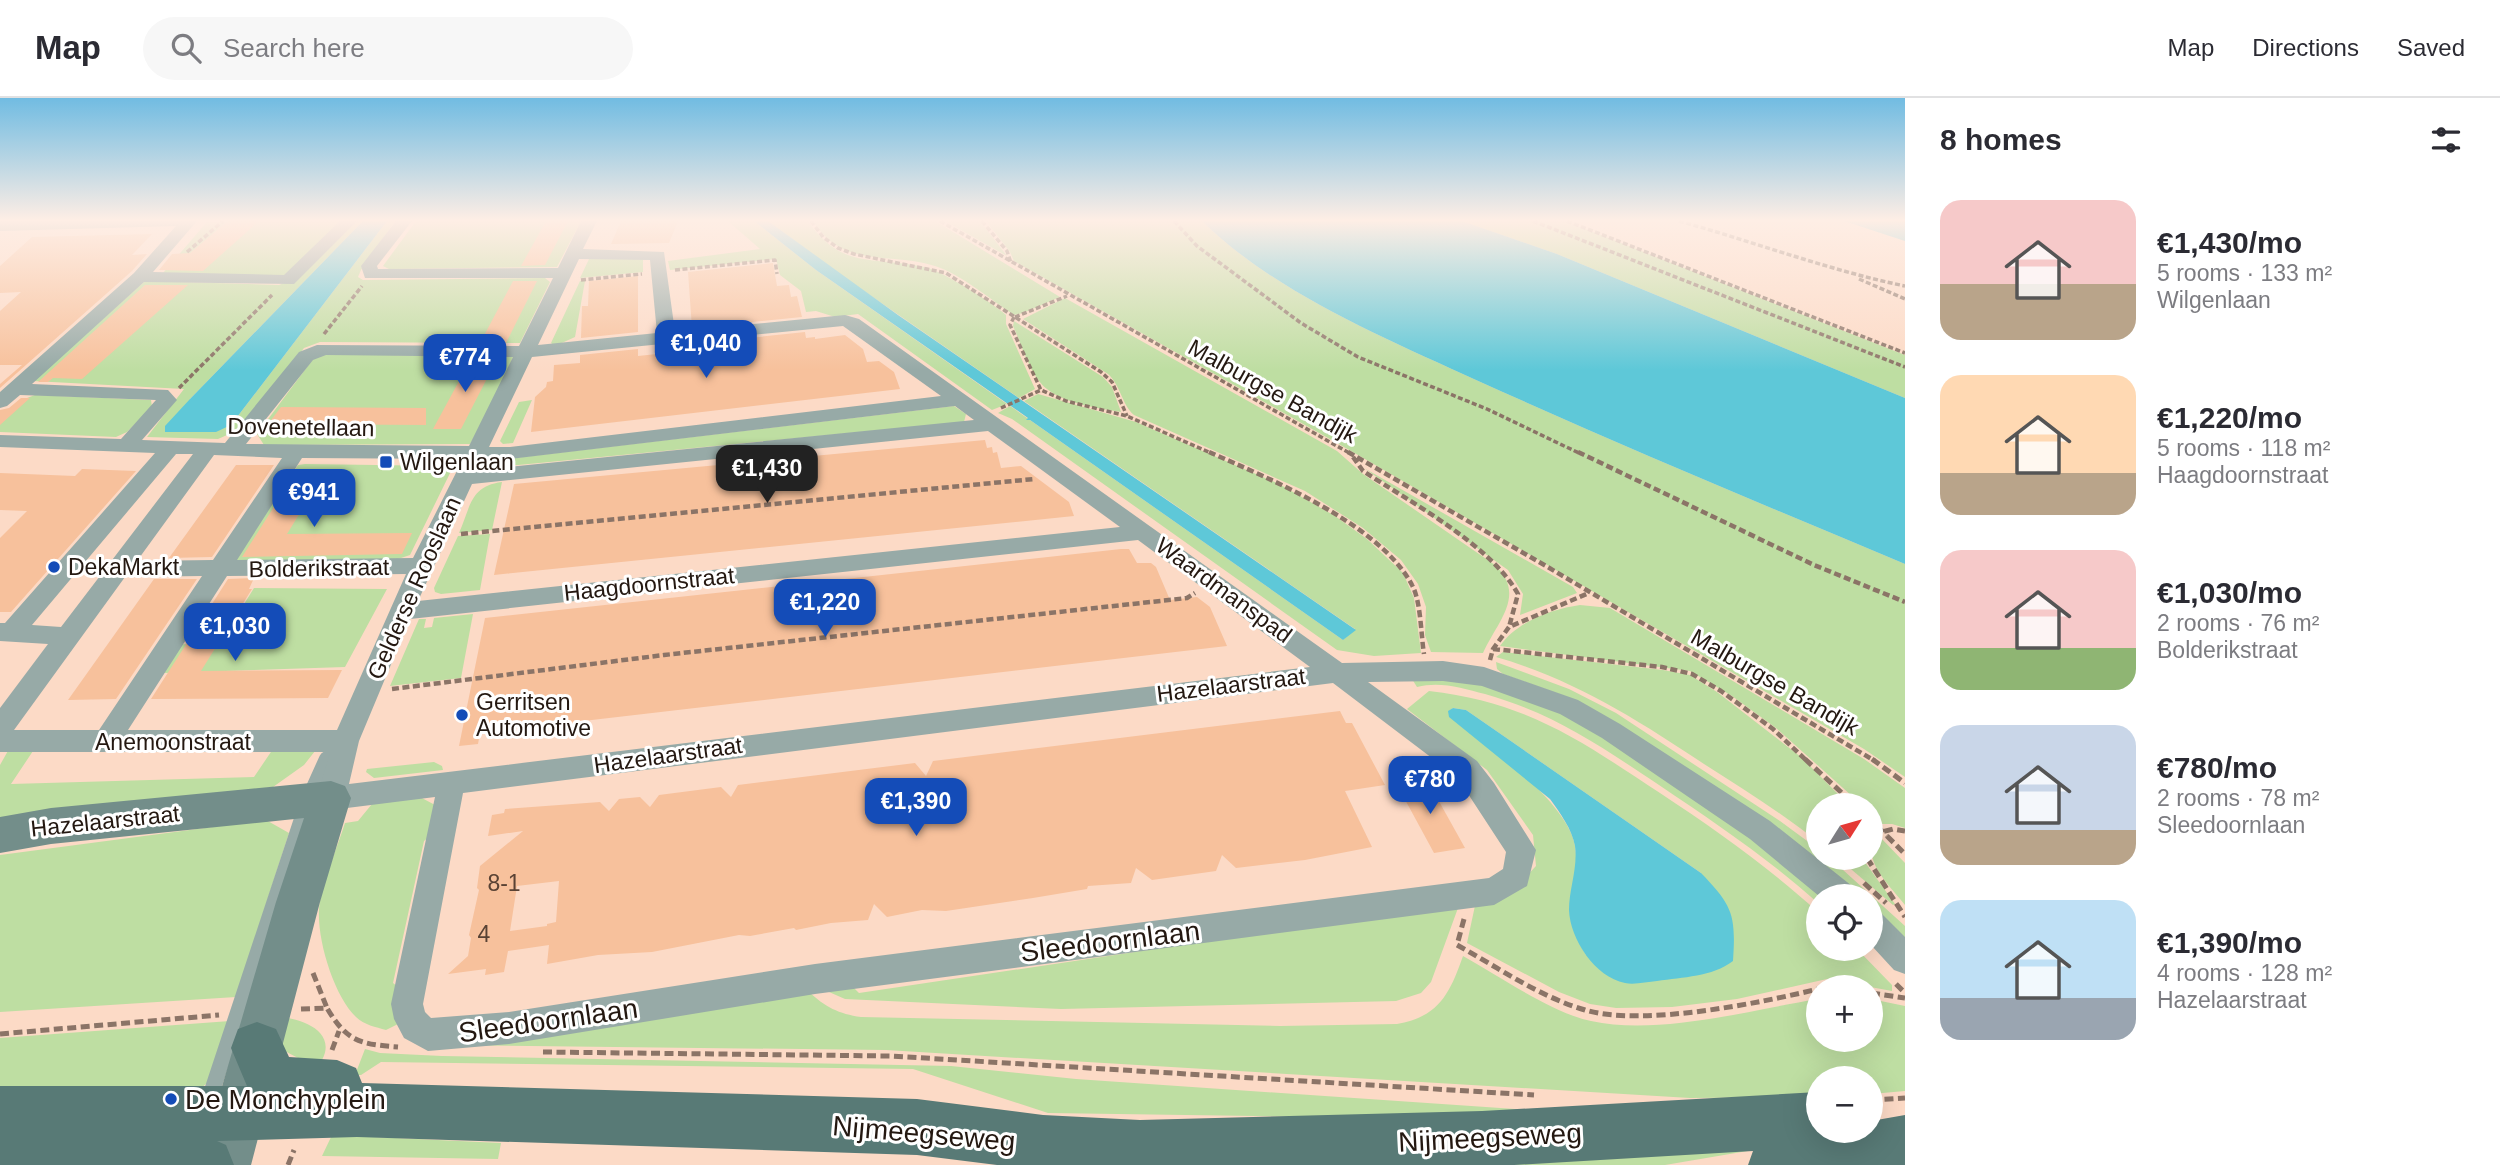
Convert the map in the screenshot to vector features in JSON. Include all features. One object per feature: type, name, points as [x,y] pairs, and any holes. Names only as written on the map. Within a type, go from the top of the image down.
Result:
[{"type":"main road","points":[[255,1024],[270,1077],[285,1084],[671,1101],[697,1120]]},
{"type":"main road","name":"Nijmeegseweg","points":[[205,1145],[357,1110],[917,1127],[1043,1143],[1140,1148],[1482,1139],[1806,1121]]},
{"type":"main road","points":[[0,1113],[205,1145]]},
{"type":"main road","points":[[1883,1126],[1905,1128]]},
{"type":"main road","points":[[985,1165],[1043,1143]]},
{"type":"main road","points":[[1776,1165],[1905,1143]]},
{"type":"main road","points":[[0,1157],[66,1156],[205,1145]]},
{"type":"street","points":[[0,402],[145,271]]},
{"type":"street","points":[[140,277],[288,280],[298,271]]},
{"type":"street","points":[[370,271],[371,274],[572,277]]},
{"type":"street","name":"Gelderse Rooslaan","points":[[205,1145],[255,1024],[298,902],[319,799],[340,741],[368,691],[421,566],[463,478],[527,352],[572,277],[573,271]]},
{"type":"street","points":[[0,731],[118,569],[219,450],[315,353],[527,352],[667,340],[661,272]]},
{"type":"street","name":"Waardmanspad","points":[[667,340],[845,320],[853,323],[958,400],[997,417],[1145,532],[1337,673]]},
{"type":"street","points":[[16,389],[161,394],[167,400],[126,446]]},
{"type":"street","points":[[475,454],[537,450],[958,400]]},
{"type":"street","points":[[463,478],[997,417]]},
{"type":"street","name":"Dovenetellaan","points":[[0,441],[219,450],[475,454]]},
{"type":"street","points":[[6,632],[171,447]]},
{"type":"street","name":"Bolderikstraat","points":[[105,743],[296,452]]},
{"type":"street","name":"Haagdoornstraat","points":[[404,611],[1145,532]]},
{"type":"street","name":"Bolderikstraat","points":[[118,569],[421,566]]},
{"type":"street","points":[[6,632],[69,637]]},
{"type":"street","points":[[1337,673],[1443,671],[1484,677],[1550,699],[1611,731],[1845,884]]},
{"type":"street","name":"Hazelaarstraat","points":[[0,835],[51,826],[451,785],[686,752],[1337,673]]},
{"type":"street","name":"Sleedoornlaan","points":[[414,1039],[428,1035],[509,1028],[815,979],[1494,891],[1516,877],[1521,850],[1484,790],[1467,769],[1337,673]]},
{"type":"street","name":"Anemoonstraat","points":[[0,741],[340,741]]},
{"type":"street","points":[[414,1039],[407,1004],[451,785]]},
{"type":"street","points":[[1883,936],[1905,959]]},
{"type":"path","points":[[572,277],[672,271]]},
{"type":"path","points":[[940,271],[1101,372],[1114,386],[1126,416]]},
{"type":"path","name":"Malburgse Bandijk","points":[[1023,271],[1350,454],[1871,758],[1905,783]]},
{"type":"path","points":[[1230,271],[1301,323],[1358,357],[1487,409],[1814,565],[1905,602]]},
{"type":"path","points":[[1660,271],[1905,367]]},
{"type":"path","points":[[1695,271],[1905,353]]},
{"type":"path","points":[[1840,271],[1905,299]]},
{"type":"path","points":[[315,353],[371,274]]},
{"type":"path","points":[[1849,274],[1905,286]]},
{"type":"path","points":[[167,400],[288,280]]},
{"type":"path","points":[[1067,296],[1014,317],[1010,325],[1041,390],[1066,401],[1126,416],[1296,491],[1366,536],[1394,561],[1414,588],[1424,656]]},
{"type":"path","points":[[997,417],[1041,390]]},
{"type":"path","points":[[1350,454],[1363,471],[1488,557],[1507,574],[1518,594],[1509,627],[1493,649],[1484,677]]},
{"type":"path","points":[[436,535],[1044,478]]},
{"type":"path","points":[[368,691],[664,655],[1187,598],[1199,591]]},
{"type":"path","points":[[1509,627],[1589,593]]},
{"type":"path","points":[[1493,649],[1662,667],[1692,674],[1721,691],[1773,729],[1842,793]]},
{"type":"path","points":[[1883,832],[1893,829],[1905,831]]},
{"type":"path","points":[[1883,832],[1905,854]]},
{"type":"path","points":[[1875,870],[1905,918]]},
{"type":"path","points":[[1471,894],[1457,945],[1567,1003],[1586,1010],[1618,1016],[1710,1009],[1766,1002],[1806,992]]},
{"type":"path","points":[[1883,906],[1905,918]]},
{"type":"path","points":[[1883,995],[1905,998]]},
{"type":"path","points":[[0,1034],[255,1024],[327,1008],[340,1031],[357,1042],[414,1039]]},
{"type":"path","name":"Nijmeegseweg","points":[[532,1051],[891,1056],[1546,1096]]},
{"type":"path","points":[[1883,1099],[1905,1098]]},
{"type":"green space","points":[[165,271],[295,271],[289,277],[163,273]]},
{"type":"green space","points":[[299,271],[315,271],[190,399],[231,425],[349,271],[361,271],[358,277],[363,280],[545,278],[550,282],[520,343],[320,342],[304,348],[243,428],[218,439],[147,437],[184,389],[33,381],[145,281],[279,285],[289,281]]},
{"type":"green space","points":[[583,271],[643,271],[643,272],[580,278]]},
{"type":"green space","points":[[779,271],[817,271],[1007,404],[992,410],[858,314],[835,317],[816,311],[806,312],[801,291],[780,275]]},
{"type":"green space","points":[[836,271],[934,271],[946,276],[1006,315],[1006,324],[1035,389],[1019,398]]},
{"type":"green space","points":[[946,271],[1017,271],[1060,297],[1014,315]]},
{"type":"green space","points":[[1031,271],[1263,271],[1368,330],[1476,380],[1905,564],[1905,777],[1864,749],[1358,455]]},
{"type":"green space","points":[[1598,271],[1691,271],[1905,355],[1905,398]]},
{"type":"green space","points":[[580,281],[585,281],[575,337],[555,346],[551,343]]},
{"type":"green space","points":[[1065,298],[1337,451],[1363,474],[1495,565],[1509,587],[1509,598],[1483,653],[1431,652],[1425,635],[1426,607],[1418,584],[1401,560],[1363,528],[1305,491],[1134,415],[1108,374],[1023,319]]},
{"type":"green space","points":[[1014,321],[1103,377],[1112,387],[1121,412],[1073,402],[1047,389],[1031,368],[1013,326]]},
{"type":"green space","points":[[327,354],[513,357],[488,414],[470,444],[264,445],[257,434],[313,359]]},
{"type":"green space","points":[[1038,394],[1136,422],[1279,484],[1335,516],[1367,539],[1403,573],[1414,598],[1421,653],[1374,656],[1337,650],[1012,419],[998,413],[1010,406],[1343,640],[1355,629],[1024,401]]},
{"type":"green space","points":[[35,395],[151,400],[152,407],[127,432],[116,437],[0,432],[0,417],[19,401]]},
{"type":"green space","points":[[532,400],[513,443],[503,444],[500,441],[519,402]]},
{"type":"green space","points":[[954,406],[966,414],[964,422],[498,467],[498,463],[505,459]]},
{"type":"green space","points":[[298,465],[453,467],[410,555],[398,559],[232,561]]},
{"type":"green space","points":[[1364,468],[1573,587],[1577,593],[1520,615],[1523,594],[1508,570]]},
{"type":"green space","points":[[502,482],[492,530],[459,533],[477,493],[491,484]]},
{"type":"green space","points":[[490,534],[480,590],[441,594],[435,592],[434,588],[458,536]]},
{"type":"green space","points":[[254,588],[387,589],[345,667],[164,673],[181,644],[218,646]]},
{"type":"green space","points":[[1580,605],[1610,608],[1864,759],[1905,788],[1905,828],[1883,824],[1883,793],[1849,793],[1776,728],[1732,696],[1690,671],[1500,646],[1515,630],[1558,610]]},
{"type":"green space","points":[[473,614],[461,678],[390,686],[419,619],[426,619],[424,628],[432,627],[434,618]]},
{"type":"green space","points":[[1503,652],[1690,675],[1717,692],[1801,757],[1837,793],[1806,793],[1806,833],[1679,748],[1604,702],[1552,677],[1496,657]]},
{"type":"green space","points":[[1496,662],[1569,689],[1616,713],[1806,840],[1806,862],[1559,694],[1503,674],[1497,669]]},
{"type":"green space","points":[[1426,678],[1475,684],[1506,691],[1574,718],[1696,797],[1812,884],[1806,884],[1806,893],[1721,827],[1617,757],[1555,721],[1485,694],[1451,686],[1417,687],[1412,679]]},
{"type":"green space","points":[[1429,691],[1464,696],[1524,714],[1578,741],[1701,821],[1806,902],[1806,961],[1869,961],[1882,975],[1806,975],[1806,984],[1737,999],[1672,1007],[1616,1008],[1590,1004],[1559,992],[1467,943],[1476,901],[1517,886],[1536,866],[1533,835],[1487,770],[1407,709]],"holes":[[[1453,708],[1466,710],[1701,873],[1586,955],[1577,938],[1571,911],[1576,862],[1575,846],[1569,829],[1557,811],[1522,773],[1449,711]]]},
{"type":"green space","points":[[275,746],[319,746],[304,765],[273,787],[0,823],[0,765],[9,749],[35,748],[11,784],[254,777]]},
{"type":"green space","points":[[434,762],[442,766],[443,770],[374,778],[366,772],[367,769]]},
{"type":"green space","points":[[420,797],[435,805],[435,832],[424,841],[393,983],[402,990],[398,1024],[386,1030],[359,1020],[340,994],[323,946],[320,901],[345,823],[358,821],[372,804]]},
{"type":"green space","points":[[266,820],[289,833],[236,997],[0,1012],[0,855]]},
{"type":"green space","points":[[1883,840],[1905,863],[1905,905],[1878,870],[1883,870]]},
{"type":"green space","points":[[1818,870],[1843,870],[1859,884],[1838,884]]},
{"type":"green space","points":[[1852,870],[1871,870],[1881,884],[1868,884]]},
{"type":"green space","points":[[1883,887],[1895,904],[1883,896]]},
{"type":"green space","points":[[1451,905],[1458,908],[1431,982],[1421,993],[1396,1001],[1061,1009],[845,999],[829,992],[850,984],[859,993]]},
{"type":"green space","points":[[1883,906],[1905,926],[1905,942],[1883,921]]},
{"type":"green space","points":[[1463,956],[1560,1010],[1591,1021],[1617,1025],[1674,1024],[1806,1001],[1806,1052],[1883,1052],[1883,1001],[1905,1006],[1905,1091],[1883,1093],[1883,1066],[1806,1066],[1806,1097],[1690,1098],[886,1050],[437,1045],[808,991],[833,1009],[861,1017],[1280,1026],[1397,1024],[1423,1016],[1433,1009],[1453,981]]},
{"type":"green space","points":[[1883,976],[1892,985],[1892,991],[1883,989]]},
{"type":"green space","points":[[276,1017],[295,1019],[320,1033],[326,1050],[322,1060],[298,1058],[279,1048]]},
{"type":"green space","points":[[230,1021],[211,1080],[196,1092],[0,1092],[0,1038]]},
{"type":"green space","points":[[365,1049],[380,1053],[442,1056],[951,1066],[1076,1079],[1587,1114],[1609,1121],[1048,1113],[913,1069],[381,1062],[361,1075],[355,1075]]},
{"type":"green space","points":[[332,1135],[501,1143],[498,1159],[322,1156]]},
{"type":"green space","points":[[1806,1140],[1665,1165],[1458,1165]]},
{"type":"water","points":[[315,271],[349,271],[231,425],[216,432],[165,432],[165,426]]},
{"type":"water","points":[[817,271],[837,271],[1356,630],[1343,640],[1030,420],[1026,420],[1028,418]]},
{"type":"water","points":[[1263,271],[1598,271],[1905,398],[1905,564],[1476,380],[1368,330]]},
{"type":"water","points":[[1453,708],[1466,710],[1701,873],[1720,894],[1730,912],[1734,932],[1733,961],[1697,976],[1632,984],[1614,979],[1594,965],[1579,944],[1570,921],[1569,902],[1576,854],[1565,821],[1550,799],[1449,717],[1448,711]]},
{"type":"building","points":[[0,271],[132,271],[0,388],[0,384],[22,365],[0,365],[0,311],[21,292],[0,293]]},
{"type":"building","points":[[774,271],[777,286],[789,285],[791,297],[797,296],[802,317],[692,328],[688,272]]},
{"type":"building","points":[[638,276],[638,332],[581,338],[582,306],[588,306],[589,281]]},
{"type":"building","points":[[513,281],[537,281],[506,343],[480,343]]},
{"type":"building","points":[[145,285],[188,285],[82,379],[53,378],[48,382],[38,382]]},
{"type":"building","points":[[805,332],[806,338],[815,339],[845,335],[863,349],[867,362],[879,361],[894,372],[900,389],[531,432],[535,397],[546,387],[547,382],[553,381],[554,365],[580,363],[580,355],[638,349],[638,356],[694,350],[693,344]]},
{"type":"building","points":[[471,359],[497,359],[461,429],[433,429]]},
{"type":"building","points":[[21,398],[30,398],[0,425],[0,410],[9,408]]},
{"type":"building","points":[[281,407],[426,408],[426,425],[268,424]]},
{"type":"building","points":[[985,440],[987,448],[992,447],[993,453],[997,452],[1001,468],[1021,466],[1069,502],[1074,516],[494,575],[514,484]]},
{"type":"building","points":[[236,465],[274,465],[212,557],[169,558]]},
{"type":"building","points":[[82,469],[136,471],[11,612],[0,612],[0,538],[27,511],[0,510],[0,473],[75,476]]},
{"type":"building","points":[[298,469],[327,469],[287,534],[412,533],[402,554],[242,557]]},
{"type":"building","points":[[1129,549],[1137,563],[1151,563],[1156,567],[1170,600],[1197,597],[1210,607],[1227,646],[480,733],[478,744],[459,746],[485,618]]},
{"type":"building","points":[[254,578],[249,589],[252,589],[201,671],[342,670],[328,698],[151,699],[228,579]]},
{"type":"building","points":[[154,579],[197,579],[116,699],[68,700]]},
{"type":"building","points":[[1340,711],[1346,723],[1352,723],[1385,785],[1345,791],[1372,847],[1305,860],[1236,868],[1222,855],[1216,871],[1152,880],[1136,868],[1131,883],[1088,886],[1087,889],[946,911],[922,910],[887,917],[874,904],[868,920],[750,936],[739,935],[652,952],[598,955],[547,964],[549,945],[508,951],[504,972],[485,975],[486,969],[448,974],[468,956],[471,938],[469,935],[479,890],[480,866],[523,831],[488,836],[492,815],[504,813],[505,809],[600,802],[609,811],[619,799],[640,797],[650,807],[659,795],[721,787],[731,797],[738,785],[915,763],[926,776],[933,761]],"holes":[[[559,881],[556,922],[547,926],[510,931],[517,886]]]},
{"type":"building","points":[[1426,778],[1465,848],[1434,853],[1396,783]]},
{"type":"place","name":"Wilgenlaan","points":[[386,462]]},
{"type":"place","name":"DekaMarkt","points":[[54,567]]},
{"type":"place","name":"Gerritsen Automotive","points":[[462,715]]},
{"type":"place","name":"De Monchyplein","points":[[171,1099]]}]
